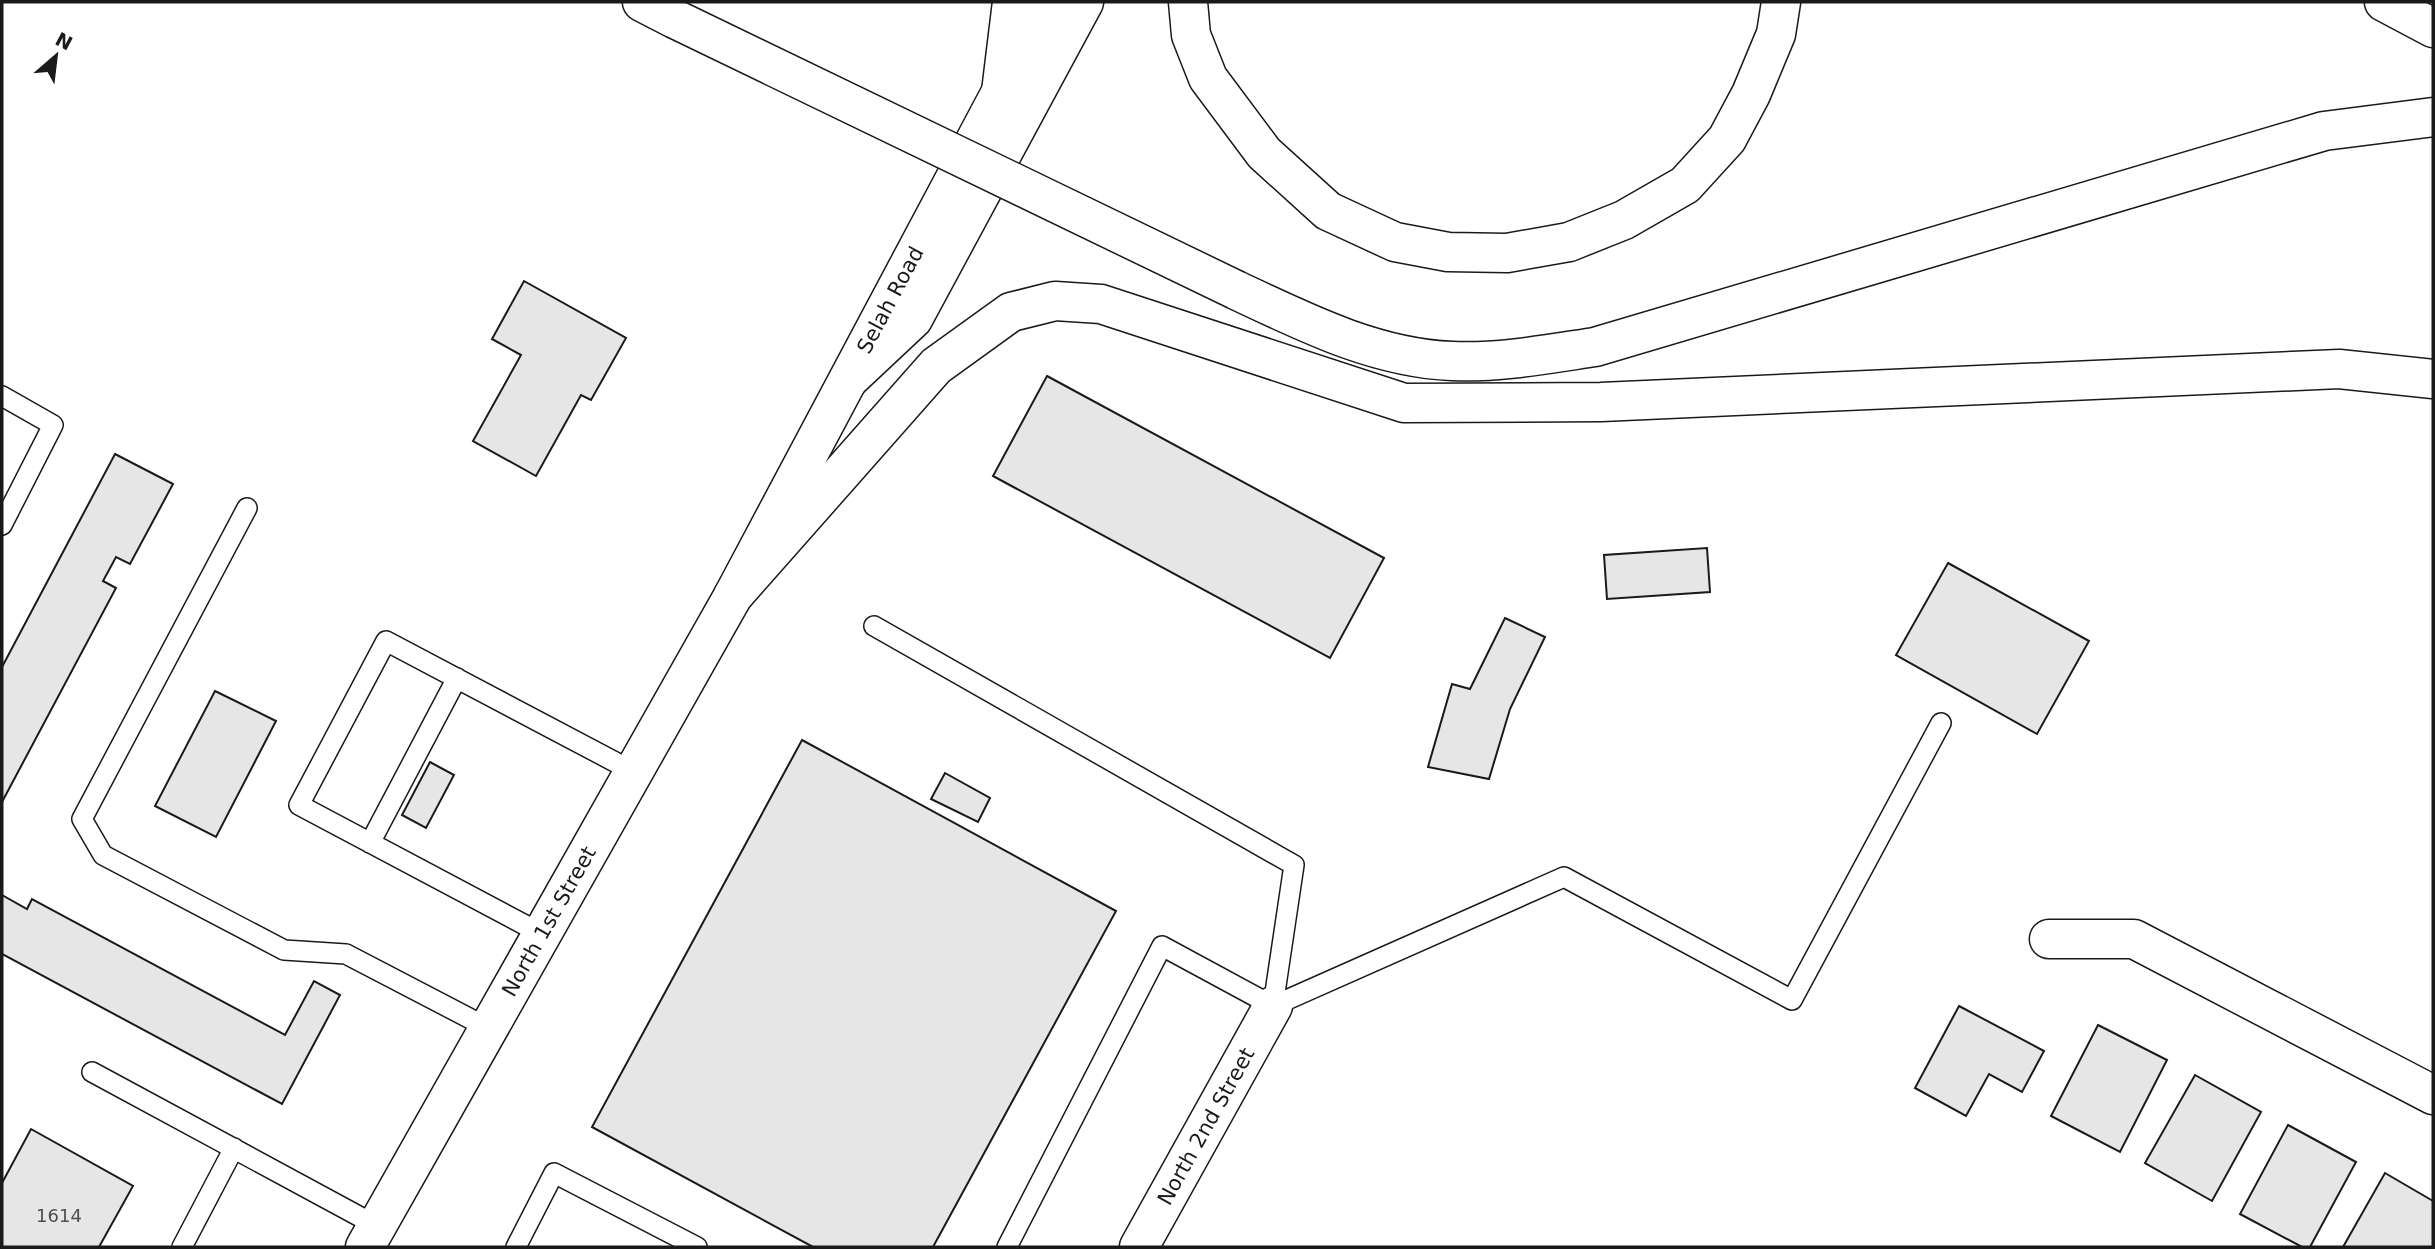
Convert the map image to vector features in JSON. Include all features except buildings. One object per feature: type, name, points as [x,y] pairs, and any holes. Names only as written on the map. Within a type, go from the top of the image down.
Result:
[{"type":"main road","points":[[642,2],[1315,327],[1381,350],[1451,361],[1521,358],[1595,346],[2325,131],[2433,117]]},
{"type":"main road","points":[[1001,92],[1012,2]]},
{"type":"main road","name":"Selah Road","points":[[733,596],[1047,2]]},
{"type":"main road","points":[[849,379],[913,319],[1084,2]]},
{"type":"main road","points":[[1188,2],[1191,35],[1208,78],[1264,153],[1328,211],[1395,242],[1448,252],[1507,253],[1569,242],[1624,220],[1685,185],[1727,139],[1751,94],[1776,34],[1781,2]]},
{"type":"main road","points":[[2384,2],[2433,28]]},
{"type":"main road","points":[[733,596],[936,366],[1011,312],[1055,301],[1101,303],[1404,403],[1601,402],[2339,369],[2433,379]]},
{"type":"main road","name":"North 1st Street","points":[[371,1237],[733,596]]},
{"type":"main road","points":[[2049,939],[2134,939],[2433,1095]]},
{"type":"main road","name":"North 2nd Street","points":[[1139,1247],[1273,1006]]},
{"type":"lane","points":[[2,396],[54,425],[2,525]]},
{"type":"lane","points":[[247,508],[82,819],[103,855],[284,950],[346,954],[490,1029]]},
{"type":"lane","points":[[874,626],[1294,865],[1273,1006]]},
{"type":"lane","points":[[542,934],[299,805],[386,640],[634,772]]},
{"type":"lane","points":[[370,843],[457,678]]},
{"type":"lane","points":[[1273,1006],[1564,877],[1792,1000],[1941,723]]},
{"type":"lane","points":[[1007,1247],[1162,946],[1273,1006]]},
{"type":"lane","points":[[92,1072],[233,1148],[371,1237]]},
{"type":"lane","points":[[182,1247],[233,1148]]},
{"type":"lane","points":[[516,1247],[554,1173],[697,1247]]}]
